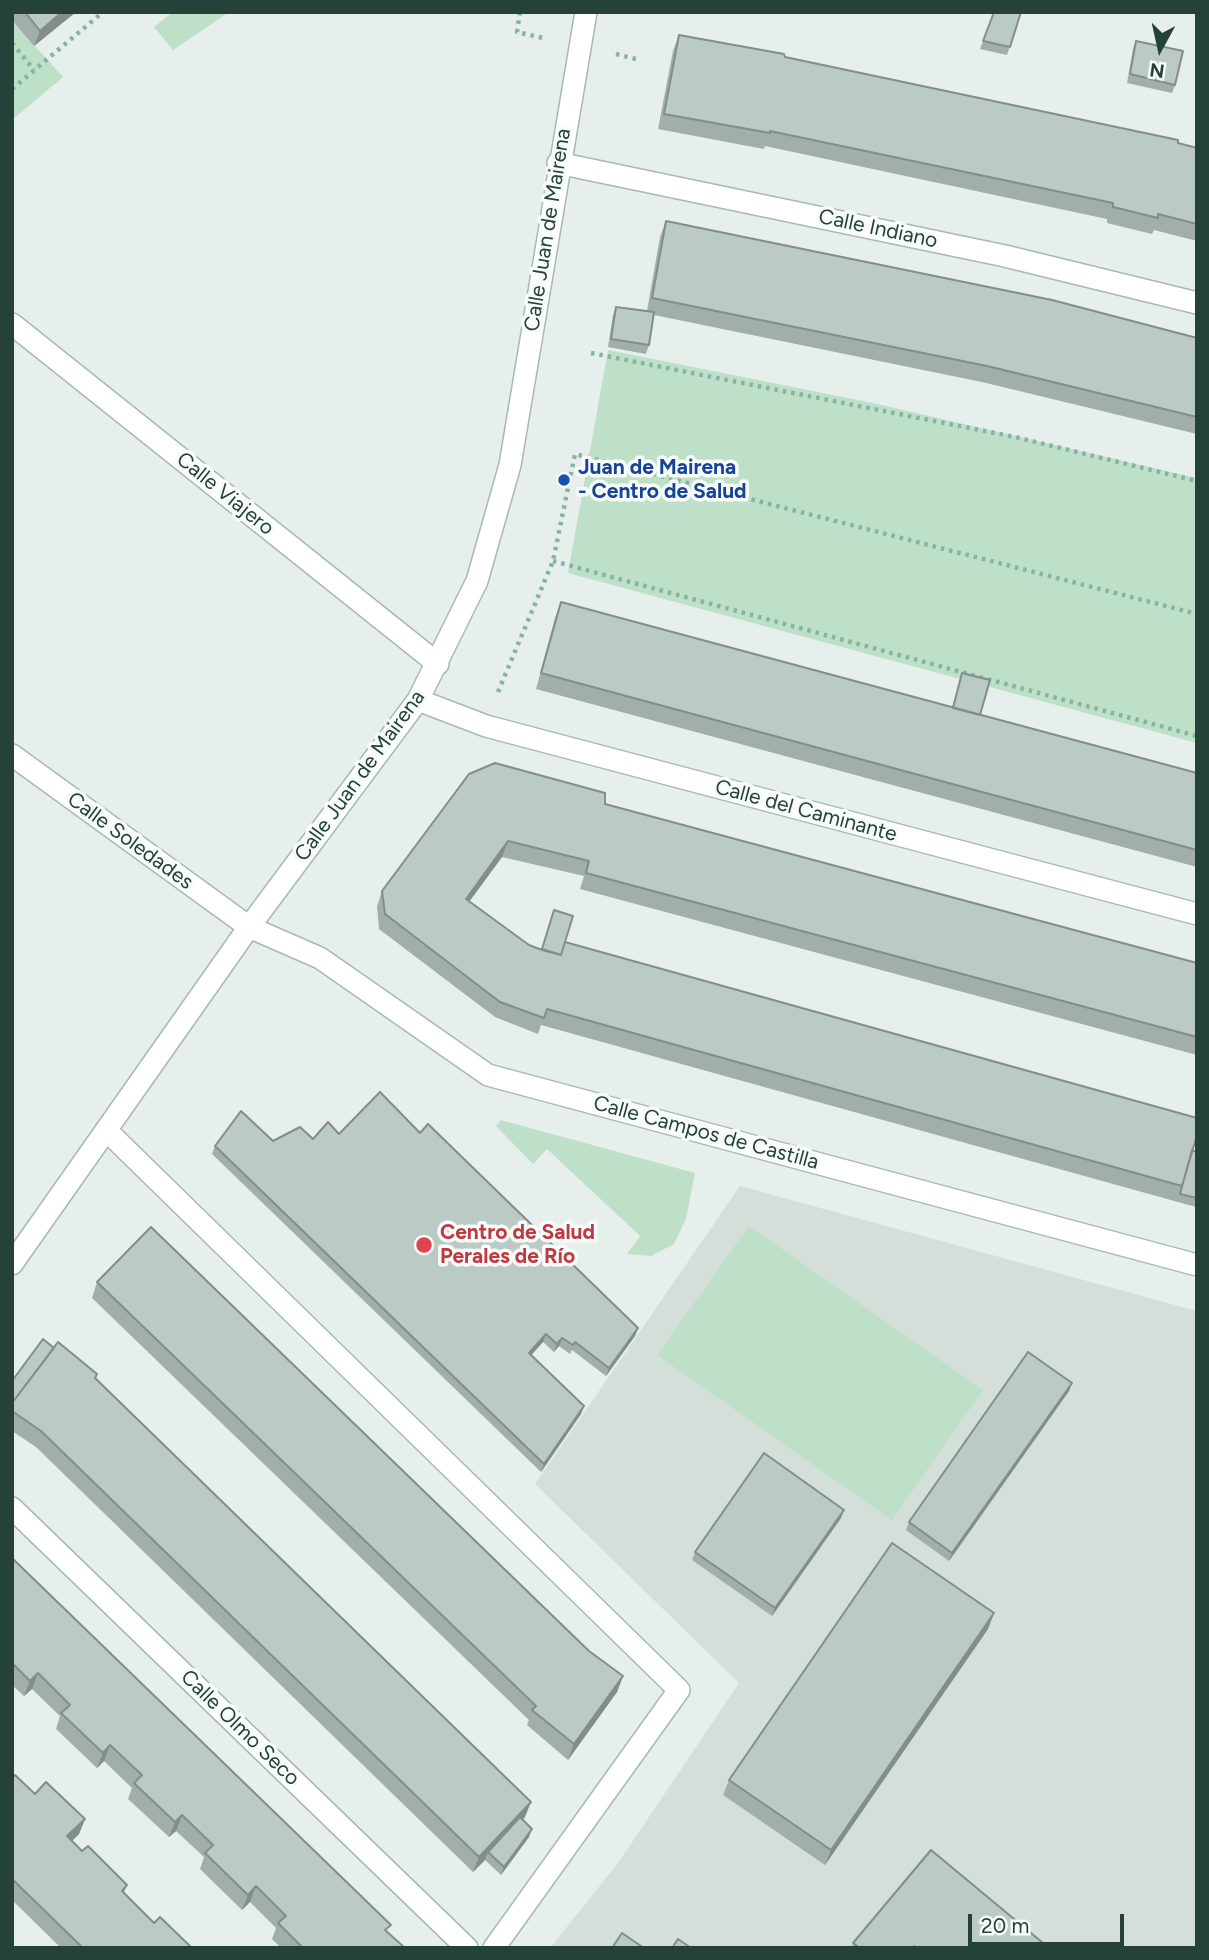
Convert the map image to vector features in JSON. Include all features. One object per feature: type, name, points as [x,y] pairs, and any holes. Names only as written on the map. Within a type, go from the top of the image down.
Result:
[{"type":"street","name":"Calle Juan de Mairena","points":[[12,1264],[249,927],[418,700],[477,581],[510,465],[558,163],[586,12]]},
{"type":"street","name":"Calle Indiano","points":[[558,163],[1005,256],[1197,303]]},
{"type":"street","name":"Calle Viajero","points":[[12,324],[438,664]]},
{"type":"street","name":"Calle del Caminante","points":[[418,700],[486,726],[1197,914]]},
{"type":"street","name":"Calle Soledades","points":[[12,755],[249,927]]},
{"type":"street","name":"Calle Campos de Castilla","points":[[249,927],[320,958],[488,1075],[1197,1265]]},
{"type":"street","points":[[106,1130],[679,1690],[494,1948]]},
{"type":"street","name":"Calle Olmo Seco","points":[[12,1508],[467,1948]]},
{"type":"path","points":[[12,89],[103,12]]},
{"type":"path","points":[[12,43],[34,71]]},
{"type":"path","points":[[592,353],[1015,437],[1197,481]]},
{"type":"path","points":[[486,726],[500,701],[498,691],[553,561],[575,454],[1197,614]]},
{"type":"path","points":[[553,561],[1197,736]]},
{"type":"shaded area","points":[[740,1186],[1197,1311],[1197,1948],[550,1948],[618,1863],[739,1683],[535,1484]]},
{"type":"green space","points":[[173,12],[229,12],[173,50],[154,27]]},
{"type":"green space","points":[[12,20],[63,77],[12,120]]},
{"type":"green space","points":[[608,350],[873,403],[1197,478],[1197,743],[568,573]]},
{"type":"green space","points":[[501,1120],[695,1173],[686,1219],[674,1244],[651,1256],[627,1254],[640,1236],[547,1149],[533,1164],[496,1126]]},
{"type":"green space","points":[[749,1226],[983,1390],[892,1520],[657,1355]]},
{"type":"building","points":[[25,12],[62,12],[40,31]]},
{"type":"building","points":[[994,12],[1021,12],[1010,47],[983,41]]},
{"type":"building","points":[[679,35],[784,54],[785,57],[1178,140],[1178,143],[1197,148],[1197,224],[1113,207],[1113,203],[770,131],[664,114]]},
{"type":"building","points":[[1136,41],[1183,51],[1175,85],[1130,74]]},
{"type":"building","points":[[666,221],[1052,300],[1197,338],[1197,417],[987,366],[652,298]]},
{"type":"building","points":[[616,307],[654,312],[649,345],[611,339]]},
{"type":"building","points":[[561,602],[1197,773],[1197,850],[541,673]]},
{"type":"building","points":[[962,673],[990,680],[980,715],[953,708]]},
{"type":"building","points":[[495,763],[605,793],[605,804],[1197,963],[1197,1037],[586,873],[589,861],[508,841],[466,899],[529,945],[542,950],[561,955],[565,942],[1197,1118],[1197,1135],[1182,1186],[547,1009],[544,1018],[500,1002],[385,914],[382,891],[469,774]]},
{"type":"building","points":[[554,910],[573,916],[561,955],[542,949]]},
{"type":"building","name":"Centro de Salud Perales de Río","points":[[380,1092],[420,1133],[428,1124],[638,1328],[609,1368],[575,1342],[573,1345],[562,1338],[557,1344],[546,1334],[529,1353],[584,1406],[544,1464],[215,1146],[241,1111],[273,1141],[300,1127],[313,1139],[328,1122],[339,1134]]},
{"type":"building","points":[[1192,1150],[1197,1152],[1197,1198],[1180,1194]]},
{"type":"building","points":[[151,1227],[589,1651],[623,1676],[574,1744],[532,1710],[536,1706],[97,1282]]},
{"type":"building","points":[[43,1339],[54,1348],[12,1403],[12,1381]]},
{"type":"building","points":[[58,1342],[97,1374],[95,1378],[531,1802],[479,1857],[41,1431],[12,1411],[12,1403]]},
{"type":"building","points":[[1028,1352],[1072,1383],[952,1553],[909,1522]]},
{"type":"building","points":[[764,1453],[844,1510],[775,1608],[695,1552]]},
{"type":"building","points":[[892,1543],[994,1613],[831,1850],[729,1780]]},
{"type":"building","points":[[12,1558],[391,1925],[385,1930],[405,1948],[303,1948],[278,1923],[286,1916],[256,1886],[248,1895],[205,1853],[213,1845],[182,1815],[175,1822],[134,1783],[142,1775],[110,1745],[103,1753],[61,1713],[70,1705],[38,1673],[30,1681],[12,1663]]},
{"type":"building","points":[[15,1775],[35,1794],[46,1782],[85,1819],[67,1836],[82,1851],[88,1846],[127,1885],[122,1891],[154,1923],[160,1917],[192,1948],[83,1948],[12,1879],[12,1778]]},
{"type":"building","points":[[520,1817],[532,1829],[504,1867],[488,1852]]},
{"type":"building","points":[[931,1850],[1049,1948],[860,1948],[853,1943]]},
{"type":"building","points":[[622,1933],[644,1948],[612,1948]]},
{"type":"building","points":[[678,1939],[691,1948],[672,1948]]},
{"type":"place","name":"Juan de Mairena - Centro de Salud","points":[[564,480]]},
{"type":"place","name":"Centro de Salud Perales de Río","points":[[424,1245]]}]
